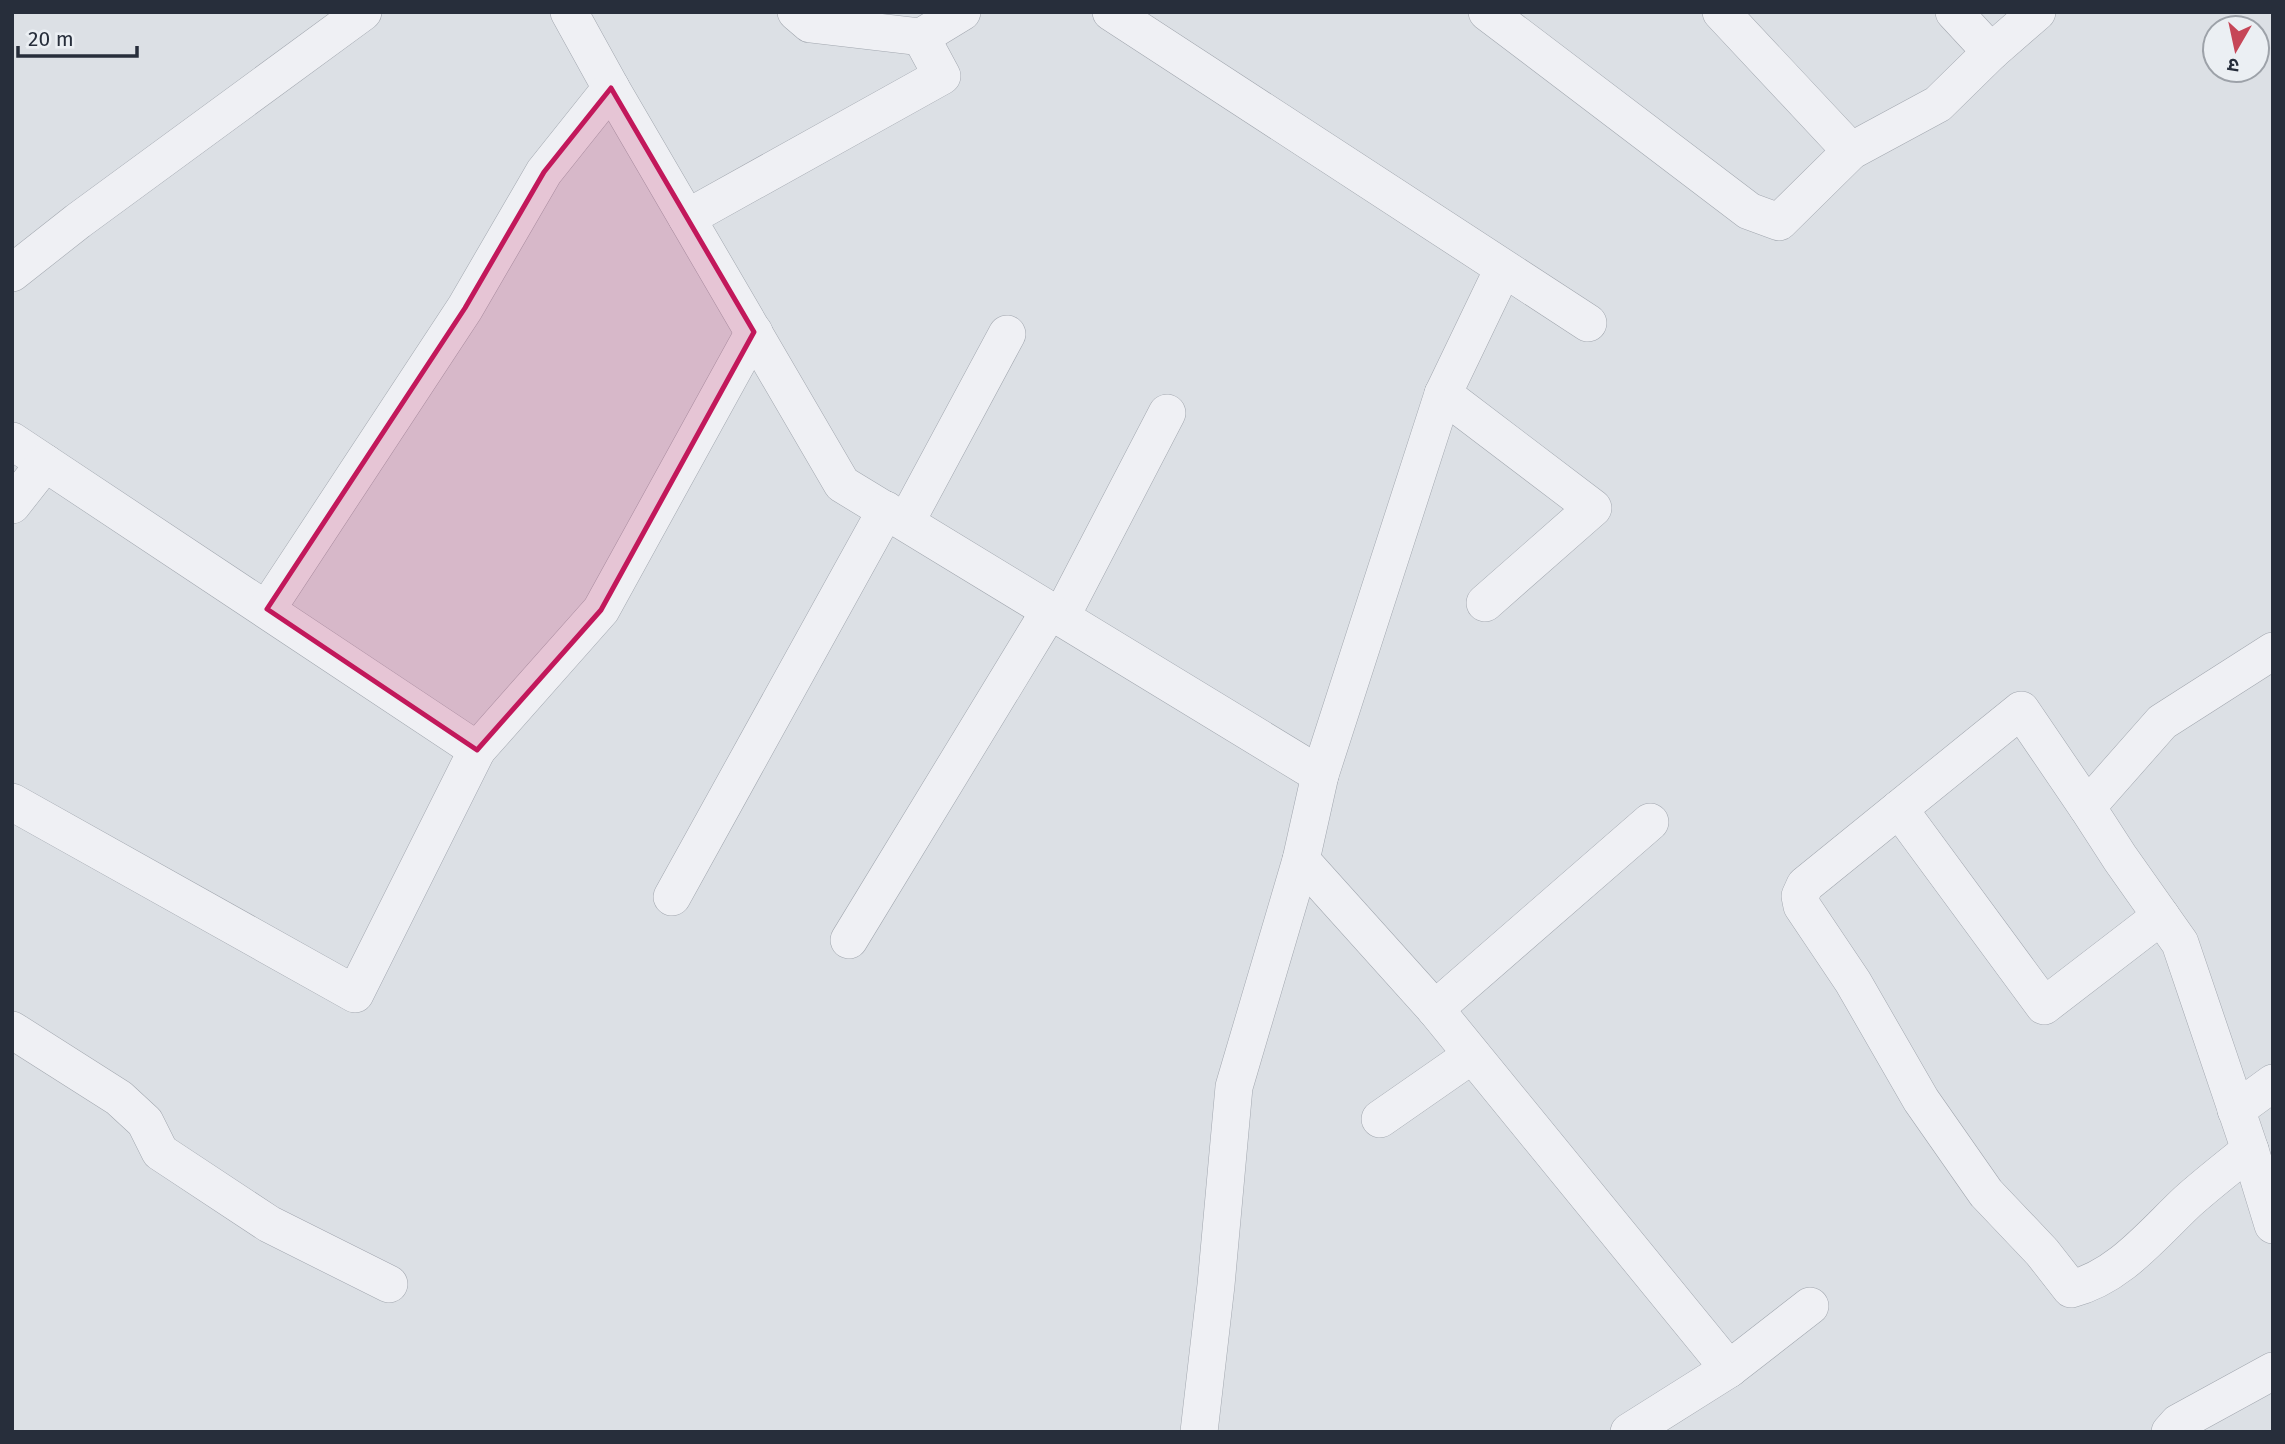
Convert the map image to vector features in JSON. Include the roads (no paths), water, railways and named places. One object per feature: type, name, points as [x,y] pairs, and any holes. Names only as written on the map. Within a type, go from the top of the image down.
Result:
[{"type":"street","points":[[12,273],[78,221],[363,12]]},
{"type":"street","points":[[569,12],[842,484],[1320,775]]},
{"type":"street","points":[[796,12],[810,24],[920,37],[962,12]]},
{"type":"street","points":[[1111,12],[1588,323]]},
{"type":"street","points":[[1487,12],[1749,211],[1779,222],[1851,151],[1938,104],[2037,12]]},
{"type":"street","points":[[1721,12],[1851,151]]},
{"type":"street","points":[[1954,12],[1991,52]]},
{"type":"street","points":[[687,218],[942,76],[920,37]]},
{"type":"street","points":[[267,609],[464,308],[544,172],[611,88]]},
{"type":"street","points":[[1199,1432],[1234,1087],[1301,860],[1320,775],[1443,394],[1503,269]]},
{"type":"street","points":[[12,802],[355,994],[477,750],[601,611],[754,332]]},
{"type":"street","points":[[672,897],[895,516],[1007,334]]},
{"type":"street","points":[[1443,394],[1593,508],[1485,603]]},
{"type":"street","points":[[849,940],[1056,614],[1167,413]]},
{"type":"street","points":[[12,441],[477,750]]},
{"type":"street","points":[[12,505],[46,463]]},
{"type":"street","points":[[2087,807],[2162,722],[2273,651]]},
{"type":"street","points":[[2250,1150],[2190,1200],[2117,1268],[2087,1285],[2071,1289],[2042,1252],[1979,1183],[1921,1100],[1853,982],[1802,906],[1800,896],[1805,885],[2021,710],[2180,943],[2250,1150],[2273,1225]]},
{"type":"street","points":[[1899,809],[2044,1006],[2161,916]]},
{"type":"street","points":[[1435,1009],[1650,822]]},
{"type":"street","points":[[1301,860],[1435,1009],[1729,1368]]},
{"type":"street","points":[[12,1030],[119,1098],[145,1122],[160,1152],[269,1224],[389,1284]]},
{"type":"street","points":[[1380,1119],[1472,1055]]},
{"type":"street","points":[[2236,1110],[2273,1083]]},
{"type":"street","points":[[1629,1432],[1729,1368],[1810,1306]]},
{"type":"street","points":[[2170,1432],[2178,1423],[2273,1371]]}]
